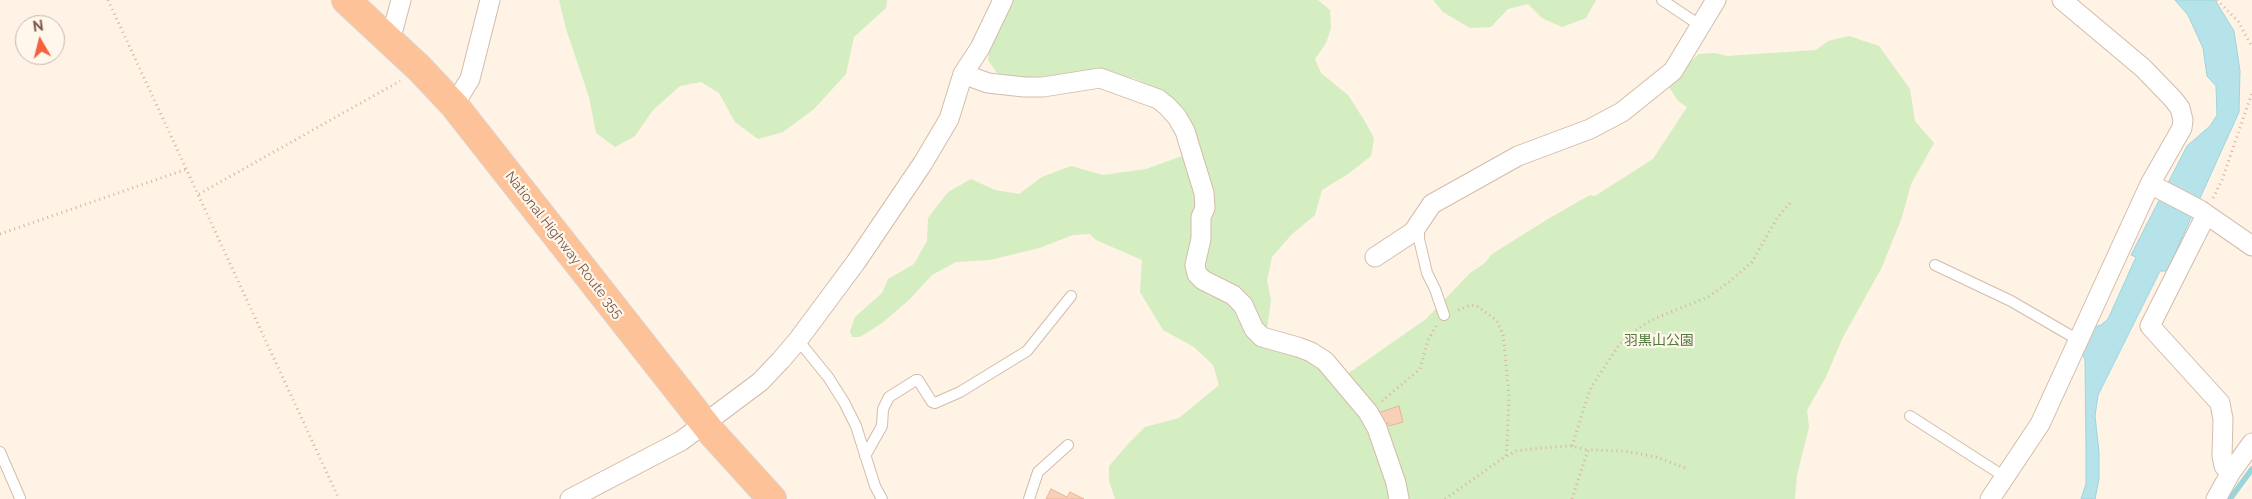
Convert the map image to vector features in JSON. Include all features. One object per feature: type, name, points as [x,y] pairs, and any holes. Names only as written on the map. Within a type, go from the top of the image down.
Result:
[{"type":"highway","name":"National Highway Route 355","points":[[346,0],[419,68],[454,105],[705,424],[772,499]]},
{"type":"street","points":[[390,41],[401,0]]},
{"type":"street","points":[[454,105],[470,79],[490,0]]},
{"type":"street","points":[[570,499],[681,441],[760,382],[798,340],[856,262],[923,163],[948,119],[964,74],[980,48],[1003,0]]},
{"type":"street","points":[[1376,257],[1412,232],[1419,225],[1422,215],[1432,204],[1518,156],[1590,129],[1622,112],[1673,71],[1716,0]]},
{"type":"street","points":[[1990,499],[2040,424],[2182,128],[2183,120],[2180,108],[2143,68],[2062,0]]},
{"type":"street","points":[[964,74],[988,83],[1024,86],[1043,86],[1100,78],[1158,99],[1167,106],[1185,131],[1204,193],[1205,208],[1201,217],[1201,239],[1195,265],[1197,274],[1203,280],[1233,295],[1243,305],[1254,329],[1262,337],[1311,352],[1325,362],[1368,412],[1377,428],[1396,483],[1399,499]]},
{"type":"street","points":[[2154,186],[2203,212],[2252,246]]},
{"type":"street","points":[[2203,212],[2150,326],[2220,403],[2223,419],[2222,456],[2224,466],[2230,472]]},
{"type":"street","points":[[2216,499],[2230,472],[2252,443]]},
{"type":"lane","points":[[1662,0],[1701,26]]},
{"type":"lane","points":[[1419,225],[1419,239],[1427,273],[1444,315]]},
{"type":"lane","points":[[1935,264],[2011,301],[2080,341]]},
{"type":"lane","points":[[865,456],[882,426],[883,409],[889,397],[916,380],[918,380],[932,402],[935,403],[960,392],[1027,351],[1071,296]]},
{"type":"lane","points":[[798,340],[828,377],[844,402],[856,426],[875,486],[882,499]]},
{"type":"lane","points":[[1910,416],[2005,477]]},
{"type":"lane","points":[[1029,499],[1038,472],[1068,445]]},
{"type":"lane","points":[[0,452],[20,498]]},
{"type":"path","points":[[108,0],[339,499]]},
{"type":"path","points":[[2217,0],[2238,21],[2252,47]]},
{"type":"path","points":[[199,194],[398,82],[419,68]]},
{"type":"path","points":[[2203,212],[2222,180],[2252,93]]},
{"type":"path","points":[[0,234],[187,170]]},
{"type":"path","points":[[1572,446],[1590,389],[1619,346],[1637,329],[1656,318],[1708,297],[1729,282],[1752,262],[1777,218],[1792,201]]},
{"type":"path","points":[[1368,412],[1420,369],[1432,332],[1444,315],[1471,305],[1478,306],[1496,320],[1503,334],[1509,396],[1506,456]]},
{"type":"path","points":[[1445,499],[1516,451],[1572,446],[1588,450],[1625,451],[1656,457],[1688,469]]},
{"type":"path","points":[[1572,499],[1588,450]]},
{"type":"green space","points":[[559,0],[887,0],[886,8],[854,37],[846,74],[814,109],[783,132],[758,139],[735,122],[719,93],[701,82],[680,86],[653,110],[635,136],[615,147],[596,133],[589,97],[566,29]]},
{"type":"green space","name":"羽黒山公園","points":[[1011,0],[1318,0],[1330,10],[1331,28],[1326,43],[1315,59],[1321,73],[1348,95],[1364,120],[1374,138],[1371,156],[1348,174],[1322,190],[1315,215],[1292,234],[1272,257],[1267,280],[1271,300],[1267,329],[1346,375],[1426,319],[1470,273],[1485,263],[1492,254],[1590,195],[1595,196],[1653,159],[1687,107],[1678,101],[1669,87],[1679,72],[1699,54],[1715,53],[1727,56],[1816,50],[1828,41],[1849,36],[1879,46],[1910,89],[1915,121],[1934,143],[1911,184],[1902,217],[1882,267],[1842,339],[1826,377],[1807,410],[1809,427],[1797,475],[1795,499],[1115,499],[1109,481],[1109,466],[1129,443],[1145,427],[1179,418],[1219,385],[1213,365],[1194,347],[1163,330],[1140,292],[1142,260],[1096,240],[1090,234],[1073,235],[1039,248],[990,260],[956,262],[932,275],[909,300],[882,323],[860,337],[852,337],[850,331],[855,317],[882,293],[888,279],[914,264],[927,241],[928,218],[948,192],[971,179],[995,190],[1019,194],[1042,177],[1071,166],[1103,175],[1146,169],[1182,156],[1191,123],[1171,98],[1136,79],[1105,71],[1023,78],[997,73],[988,60],[990,43]]},
{"type":"green space","points":[[1433,0],[1596,0],[1586,18],[1562,27],[1542,18],[1528,4],[1508,9],[1491,27],[1470,28],[1443,12]]},
{"type":"water","points":[[2175,0],[2215,0],[2234,31],[2240,71],[2239,112],[2167,271],[2160,271],[2098,395],[2095,416],[2099,452],[2099,479],[2095,499],[2081,499],[2086,484],[2086,449],[2085,359],[2081,353],[2094,327],[2101,325],[2108,319],[2136,257],[2131,255],[2187,146],[2210,126],[2217,115],[2216,86],[2207,76],[2203,48],[2188,15]]},
{"type":"building","points":[[1399,406],[1403,422],[1389,426],[1388,423],[1381,425],[1378,413]]},
{"type":"building","points":[[1051,489],[1067,497],[1070,492],[1084,499],[1046,499]]},
{"type":"waterway","points":[[2230,499],[2252,469]]}]
